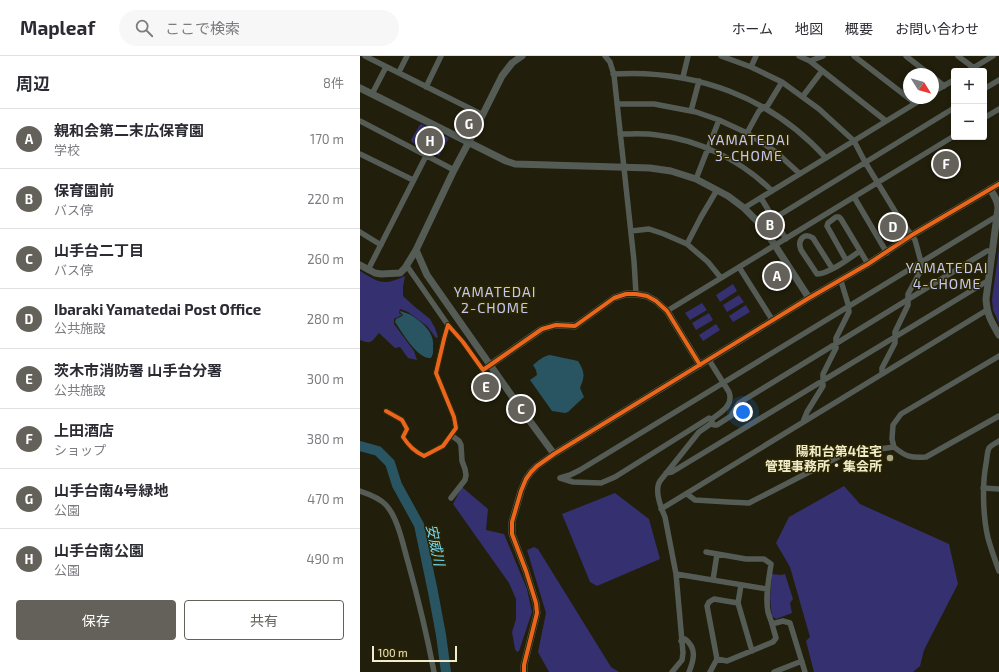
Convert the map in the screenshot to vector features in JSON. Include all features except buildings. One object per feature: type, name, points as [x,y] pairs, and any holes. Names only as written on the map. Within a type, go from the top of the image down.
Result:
[{"type":"street","points":[[365,56],[483,115]]},
{"type":"street","points":[[399,72],[407,56]]},
{"type":"street","points":[[426,87],[441,56]]},
{"type":"street","points":[[360,265],[368,270],[381,274],[400,273],[407,266],[502,76],[512,63],[522,56]]},
{"type":"street","points":[[605,56],[610,62],[617,104],[631,231],[636,294]]},
{"type":"street","points":[[684,77],[688,56]]},
{"type":"street","points":[[721,56],[751,67],[782,82],[803,96],[854,140],[865,162],[896,213],[915,240],[921,262],[921,270],[908,294],[908,305],[895,332],[895,343],[882,368],[882,374]]},
{"type":"street","points":[[751,67],[756,56]]},
{"type":"street","points":[[799,56],[810,61],[886,121]]},
{"type":"street","points":[[810,61],[823,56]]},
{"type":"street","points":[[854,56],[903,94]]},
{"type":"street","points":[[906,56],[921,68]]},
{"type":"street","points":[[958,56],[970,68]]},
{"type":"street","points":[[973,68],[993,56]]},
{"type":"street","points":[[372,94],[386,67]]},
{"type":"street","points":[[803,96],[822,71]]},
{"type":"street","points":[[613,74],[643,73],[684,77],[729,91],[764,107],[788,123],[801,133],[826,158]]},
{"type":"street","points":[[987,87],[999,80]]},
{"type":"street","points":[[691,111],[699,81]]},
{"type":"street","points":[[747,133],[759,111],[768,105],[782,82]]},
{"type":"street","points":[[939,82],[944,86]]},
{"type":"street","points":[[939,89],[951,82]]},
{"type":"street","points":[[360,88],[506,161],[515,164],[650,168],[671,171],[696,179],[728,196],[744,208],[760,224],[809,298]]},
{"type":"street","points":[[617,104],[654,104],[691,111],[719,120],[747,133],[776,152],[800,174]]},
{"type":"street","points":[[744,208],[913,104]]},
{"type":"street","points":[[987,116],[999,108]]},
{"type":"street","points":[[774,218],[951,110]]},
{"type":"street","points":[[696,179],[719,120]]},
{"type":"street","points":[[360,121],[454,170]]},
{"type":"street","points":[[620,134],[673,137],[708,149],[739,164],[763,181],[772,191]]},
{"type":"street","points":[[667,311],[951,138]]},
{"type":"street","points":[[360,154],[413,180]]},
{"type":"street","points":[[368,270],[426,156]]},
{"type":"street","points":[[524,672],[524,665],[538,613],[530,584],[512,534],[512,522],[521,491],[531,472],[554,454],[809,298],[887,253],[912,235],[999,184]]},
{"type":"street","points":[[990,189],[998,203],[986,299],[987,310],[999,335]]},
{"type":"street","points":[[687,244],[717,190]]},
{"type":"street","points":[[854,197],[887,253]]},
{"type":"street","points":[[761,198],[786,239]]},
{"type":"street","points":[[993,251],[987,252],[908,299],[739,403],[730,416],[717,425],[714,425],[709,418],[616,477],[601,482],[573,482],[560,478],[580,470],[997,216]]},
{"type":"street","points":[[846,260],[827,226],[828,223],[836,217],[841,219],[868,264]]},
{"type":"street","points":[[631,231],[649,229],[687,244],[708,262],[721,278]]},
{"type":"street","points":[[360,232],[381,245]]},
{"type":"street","points":[[832,268],[813,238],[807,236],[801,239],[799,245],[801,250],[817,274],[832,268],[860,251]]},
{"type":"street","points":[[416,250],[428,275],[554,454]]},
{"type":"street","points":[[407,266],[448,326],[463,342],[483,370],[542,329],[556,325],[575,326],[614,298],[626,294],[647,296],[656,301],[667,311],[700,365]]},
{"type":"street","points":[[739,267],[773,321]]},
{"type":"street","points":[[803,422],[807,412],[823,386],[823,374],[836,348],[836,338],[849,312],[841,280]]},
{"type":"street","points":[[666,473],[672,472],[989,280]]},
{"type":"street","points":[[662,509],[987,310]]},
{"type":"street","points":[[386,411],[402,420],[407,429],[403,437],[408,445],[417,452],[424,456],[443,446],[456,428],[454,417],[436,373],[448,326]]},
{"type":"street","points":[[999,356],[901,414],[893,425],[892,439],[894,448],[902,454],[915,458],[926,457],[999,416]]},
{"type":"street","points":[[672,672],[682,660],[683,653],[676,574],[665,517],[657,487],[666,473],[700,432],[727,407],[730,401],[730,393],[709,360]]},
{"type":"street","points":[[451,435],[459,441],[461,445],[462,461],[466,475],[465,480],[451,498]]},
{"type":"street","points":[[999,441],[989,448],[983,488],[985,522],[992,553],[999,571]]},
{"type":"street","points":[[687,494],[695,500],[748,503],[844,454],[894,448]]},
{"type":"street","points":[[983,488],[999,489]]},
{"type":"street","points":[[360,490],[382,501],[394,517],[419,603],[434,672]]},
{"type":"street","points":[[706,552],[764,559],[771,564],[767,603],[768,613],[776,638],[773,642],[727,661],[717,659]]},
{"type":"street","points":[[713,580],[717,554]]},
{"type":"street","points":[[676,574],[768,589]]},
{"type":"street","points":[[741,585],[738,603],[752,651]]},
{"type":"street","points":[[710,672],[717,659],[707,606],[709,602],[714,599],[738,603]]},
{"type":"street","points":[[772,624],[783,621],[790,623],[805,672]]},
{"type":"street","points":[[681,641],[685,639],[690,643],[693,650],[694,657],[689,672]]},
{"type":"street","points":[[774,672],[802,661]]},
{"type":"shaded area","points":[[471,112],[477,116],[468,133],[465,134],[460,132]]},
{"type":"shaded area","points":[[421,124],[449,138],[439,156],[412,142],[411,140]]},
{"type":"shaded area","points":[[999,249],[999,323],[993,310],[992,299]]},
{"type":"shaded area","points":[[360,271],[382,282],[392,281],[405,276],[403,296],[430,319],[438,337],[436,338],[427,326],[408,312],[400,309],[399,313],[402,315],[394,319],[394,324],[414,351],[417,360],[408,358],[400,347],[395,348],[379,333],[369,342],[360,340]]},
{"type":"shaded area","points":[[733,284],[737,291],[720,302],[716,295]]},
{"type":"shaded area","points":[[739,295],[744,302],[727,312],[723,305]]},
{"type":"shaded area","points":[[702,303],[707,310],[690,320],[685,313]]},
{"type":"shaded area","points":[[746,305],[750,312],[733,322],[729,316]]},
{"type":"shaded area","points":[[709,313],[713,320],[696,330],[692,323]]},
{"type":"shaded area","points":[[716,324],[720,330],[703,341],[699,335]]},
{"type":"shaded area","points":[[844,486],[860,504],[949,544],[958,584],[924,650],[920,666],[913,672],[814,672],[806,641],[810,637],[790,567],[776,543],[789,517]]},
{"type":"shaded area","points":[[462,487],[488,509],[486,530],[504,534],[527,589],[532,612],[519,651],[517,652],[515,649],[512,632],[516,619],[516,599],[509,583],[453,504]]},
{"type":"shaded area","points":[[615,493],[649,519],[660,559],[597,586],[590,582],[562,514]]},
{"type":"shaded area","points":[[534,547],[538,549],[611,667],[619,672],[549,672],[538,652],[546,613],[527,550]]},
{"type":"shaded area","points":[[772,574],[785,574],[793,599],[790,603],[792,613],[776,619],[772,616],[770,598]]},
{"type":"water","points":[[400,311],[409,314],[418,320],[429,331],[433,341],[433,355],[431,358],[421,355],[416,350],[395,322],[396,319],[403,315]]},
{"type":"water","points":[[550,355],[578,361],[583,371],[583,380],[580,388],[584,397],[565,413],[552,411],[530,380],[537,375],[533,365]]},
{"type":"waterway","name":"安威川","points":[[360,446],[378,451],[390,463],[397,485],[419,525],[441,635],[446,672]]},
{"type":"cycle path","points":[[524,672],[524,665],[537,613],[536,603],[526,571],[512,534],[512,522],[521,491],[531,472],[554,454],[809,298],[868,264],[912,235],[999,184]]},
{"type":"cycle path","points":[[386,411],[402,420],[407,429],[403,437],[412,448],[424,456],[443,446],[456,428],[454,417],[436,373],[448,325],[463,342],[483,370],[542,329],[556,325],[575,326],[614,298],[626,294],[647,296],[656,301],[667,311],[700,365]]},
{"type":"place","name":"山手台南4号緑地","points":[[469,124]]},
{"type":"place","name":"山手台南公園","points":[[430,141]]},
{"type":"place","name":"上田酒店","points":[[946,164]]},
{"type":"place","name":"保育園前","points":[[770,225]]},
{"type":"place","name":"Ibaraki Yamatedai Post Office","points":[[893,227]]},
{"type":"place","name":"親和会第二末広保育園","points":[[777,276]]},
{"type":"place","name":"茨木市消防署 山手台分署","points":[[486,387]]},
{"type":"place","name":"山手台二丁目","points":[[521,409]]},
{"type":"place","name":"陽和台第4住宅 管理事務所・集会所","points":[[890,458]]},
{"type":"district","name":"YAMATEDAI 3-CHOME","points":[[749,148]]},
{"type":"district","name":"YAMATEDAI 4-CHOME","points":[[947,276]]},
{"type":"district","name":"YAMATEDAI 2-CHOME","points":[[495,300]]}]
